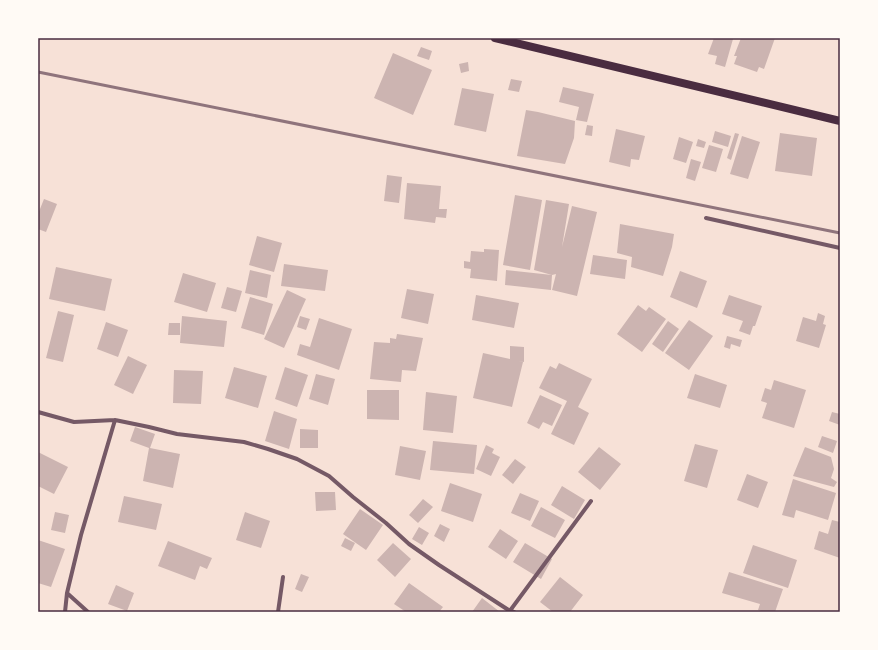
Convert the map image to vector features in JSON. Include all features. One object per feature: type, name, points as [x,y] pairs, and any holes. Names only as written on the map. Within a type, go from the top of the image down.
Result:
[{"type":"main road","points":[[495,38],[840,121]]},
{"type":"street","points":[[706,218],[840,248]]},
{"type":"street","points":[[38,412],[74,422],[115,420],[177,434],[244,442],[296,459],[329,476],[410,544],[438,565],[511,612],[591,501]]},
{"type":"street","points":[[65,612],[67,593],[81,535],[115,420]]},
{"type":"street","points":[[278,612],[282,577]]},
{"type":"street","points":[[67,593],[88,612]]},
{"type":"building","points":[[714,38],[733,39],[725,67],[715,64],[717,56],[708,54]]},
{"type":"building","points":[[741,38],[775,38],[764,69],[759,67],[757,72],[734,64],[737,56],[734,56]]},
{"type":"building","points":[[421,47],[432,51],[429,60],[417,56]]},
{"type":"building","points":[[393,53],[432,70],[413,115],[374,98]]},
{"type":"building","points":[[468,62],[469,71],[461,73],[459,64]]},
{"type":"building","points":[[511,79],[522,81],[519,92],[508,90]]},
{"type":"building","points":[[563,87],[594,94],[587,122],[576,120],[579,107],[559,102]]},
{"type":"building","points":[[462,88],[494,94],[486,132],[454,125]]},
{"type":"building","points":[[526,110],[575,121],[574,138],[565,164],[517,156]]},
{"type":"building","points":[[587,125],[593,126],[592,136],[585,135]]},
{"type":"building","points":[[616,129],[645,136],[639,160],[631,159],[630,167],[609,162]]},
{"type":"building","points":[[715,131],[731,136],[728,147],[712,142]]},
{"type":"building","points":[[735,133],[739,134],[731,160],[727,158]]},
{"type":"building","points":[[780,133],[817,138],[812,176],[775,171]]},
{"type":"building","points":[[742,136],[760,142],[748,179],[730,174]]},
{"type":"building","points":[[679,137],[693,142],[686,163],[673,159]]},
{"type":"building","points":[[698,139],[706,142],[704,148],[696,146]]},
{"type":"building","points":[[709,145],[723,149],[716,172],[702,168]]},
{"type":"building","points":[[691,159],[701,162],[695,181],[686,178]]},
{"type":"building","points":[[387,175],[402,177],[399,203],[384,201]]},
{"type":"building","points":[[407,183],[441,186],[439,209],[447,209],[446,218],[436,217],[435,223],[404,219]]},
{"type":"building","points":[[515,195],[542,200],[530,270],[503,265]]},
{"type":"building","points":[[44,199],[57,204],[46,232],[38,229],[38,214]]},
{"type":"building","points":[[546,200],[569,204],[562,247],[572,206],[597,212],[577,296],[552,290],[556,274],[552,275],[534,270]]},
{"type":"building","points":[[620,224],[674,234],[672,247],[663,276],[631,267],[632,257],[617,253]]},
{"type":"building","points":[[257,236],[282,243],[274,272],[249,265]]},
{"type":"building","points":[[484,249],[499,250],[497,281],[470,278],[471,269],[464,268],[464,261],[470,262],[471,251],[484,252]]},
{"type":"building","points":[[593,255],[627,260],[625,279],[590,274]]},
{"type":"building","points":[[284,264],[328,270],[325,291],[281,286]]},
{"type":"building","points":[[56,267],[112,279],[105,311],[49,299]]},
{"type":"building","points":[[250,270],[271,275],[267,298],[245,293]]},
{"type":"building","points":[[506,270],[552,275],[551,290],[505,285]]},
{"type":"building","points":[[680,271],[707,281],[697,308],[670,297]]},
{"type":"building","points":[[183,273],[216,283],[207,312],[174,302]]},
{"type":"building","points":[[227,287],[242,291],[236,312],[221,308]]},
{"type":"building","points":[[407,289],[434,294],[428,324],[401,318]]},
{"type":"building","points":[[287,290],[306,299],[284,348],[264,339]]},
{"type":"building","points":[[476,295],[519,303],[514,328],[472,320]]},
{"type":"building","points":[[729,295],[762,306],[750,335],[739,331],[743,321],[722,314]]},
{"type":"building","points":[[250,297],[273,304],[264,335],[241,328]]},
{"type":"building","points":[[638,305],[646,311],[649,307],[666,319],[642,352],[617,334]]},
{"type":"building","points":[[58,311],[74,315],[63,362],[46,358]]},
{"type":"building","points":[[818,313],[825,316],[823,324],[826,325],[819,348],[796,341],[803,317],[816,321]]},
{"type":"building","points":[[182,316],[227,321],[224,347],[180,343]]},
{"type":"building","points":[[300,316],[310,319],[306,330],[297,327]]},
{"type":"building","points":[[319,318],[352,329],[339,370],[297,355],[300,344],[310,347]]},
{"type":"building","points":[[689,320],[713,336],[689,370],[665,353]]},
{"type":"building","points":[[668,321],[679,329],[663,352],[652,344]]},
{"type":"building","points":[[106,322],[128,330],[118,357],[97,349]]},
{"type":"building","points":[[169,323],[180,323],[180,335],[168,335]]},
{"type":"building","points":[[397,334],[423,338],[416,371],[402,370],[401,382],[370,379],[374,342],[390,343],[390,338],[396,339]]},
{"type":"building","points":[[727,336],[742,340],[740,347],[731,344],[730,349],[724,347]]},
{"type":"building","points":[[510,346],[524,347],[524,362],[518,361],[523,362],[512,407],[473,398],[483,353],[510,359]]},
{"type":"building","points":[[128,356],[147,365],[133,394],[114,385]]},
{"type":"building","points":[[559,363],[592,379],[578,407],[589,413],[574,445],[551,434],[567,401],[539,388],[550,366],[556,369]]},
{"type":"building","points":[[234,367],[267,376],[258,408],[225,398]]},
{"type":"building","points":[[285,367],[308,375],[297,407],[275,399]]},
{"type":"building","points":[[174,370],[203,371],[201,404],[173,403]]},
{"type":"building","points":[[316,374],[335,379],[328,405],[309,399]]},
{"type":"building","points":[[695,374],[727,385],[720,408],[687,398]]},
{"type":"building","points":[[774,380],[806,390],[794,428],[762,418],[767,403],[761,401],[765,388],[771,390]]},
{"type":"building","points":[[367,390],[399,390],[399,420],[367,419]]},
{"type":"building","points":[[426,392],[457,396],[453,433],[423,430]]},
{"type":"building","points":[[540,395],[562,405],[552,426],[543,422],[539,429],[527,423]]},
{"type":"building","points":[[274,411],[297,419],[289,449],[265,441]]},
{"type":"building","points":[[832,412],[840,414],[840,425],[829,421]]},
{"type":"building","points":[[135,427],[155,434],[150,448],[180,454],[173,488],[143,481],[149,448],[130,441]]},
{"type":"building","points":[[300,429],[318,430],[318,448],[300,448]]},
{"type":"building","points":[[822,436],[837,441],[833,453],[818,447]]},
{"type":"building","points":[[433,441],[477,445],[474,474],[430,470]]},
{"type":"building","points":[[695,444],[718,450],[707,488],[684,481]]},
{"type":"building","points":[[486,445],[494,449],[492,453],[500,457],[491,476],[476,469]]},
{"type":"building","points":[[400,446],[426,451],[420,480],[395,475]]},
{"type":"building","points":[[599,447],[621,464],[600,490],[578,472]]},
{"type":"building","points":[[805,447],[831,457],[834,469],[831,478],[837,482],[834,487],[793,476]]},
{"type":"building","points":[[38,452],[68,467],[54,494],[38,486]]},
{"type":"building","points":[[515,459],[526,467],[513,484],[502,475]]},
{"type":"building","points":[[747,474],[768,482],[758,508],[737,500]]},
{"type":"building","points":[[793,479],[836,493],[828,520],[796,510],[794,518],[782,515]]},
{"type":"building","points":[[450,483],[482,494],[473,522],[441,511]]},
{"type":"building","points":[[562,486],[585,500],[574,519],[551,505]]},
{"type":"building","points":[[315,492],[335,492],[336,510],[316,511]]},
{"type":"building","points":[[520,493],[539,501],[530,521],[511,513]]},
{"type":"building","points":[[124,496],[162,504],[156,530],[118,522]]},
{"type":"building","points":[[423,499],[433,507],[418,523],[409,515]]},
{"type":"building","points":[[541,507],[565,520],[555,538],[531,526]]},
{"type":"building","points":[[360,509],[383,525],[366,550],[343,534]]},
{"type":"building","points":[[55,512],[69,515],[65,533],[51,530]]},
{"type":"building","points":[[245,512],[270,521],[261,548],[236,540]]},
{"type":"building","points":[[832,520],[840,522],[840,558],[814,549],[819,531],[828,534]]},
{"type":"building","points":[[440,524],[450,529],[444,542],[434,536]]},
{"type":"building","points":[[419,527],[429,533],[422,545],[412,539]]},
{"type":"building","points":[[500,529],[518,541],[506,559],[488,547]]},
{"type":"building","points":[[345,538],[355,543],[351,551],[341,546]]},
{"type":"building","points":[[38,540],[65,549],[51,587],[38,583]]},
{"type":"building","points":[[168,541],[212,558],[207,569],[200,566],[195,580],[158,566]]},
{"type":"building","points":[[393,543],[411,559],[395,577],[377,560]]},
{"type":"building","points":[[525,543],[552,559],[541,579],[513,562]]},
{"type":"building","points":[[753,545],[797,560],[788,588],[743,573]]},
{"type":"building","points":[[729,572],[783,589],[775,612],[764,612],[758,610],[760,604],[722,593]]},
{"type":"building","points":[[301,574],[309,577],[302,592],[295,589]]},
{"type":"building","points":[[560,577],[583,595],[570,612],[553,612],[540,602]]},
{"type":"building","points":[[409,583],[443,607],[439,612],[406,612],[394,604]]},
{"type":"building","points":[[116,585],[134,593],[127,611],[108,604]]},
{"type":"building","points":[[482,598],[500,612],[472,612]]},
{"type":"railway","points":[[38,72],[840,233]]}]
